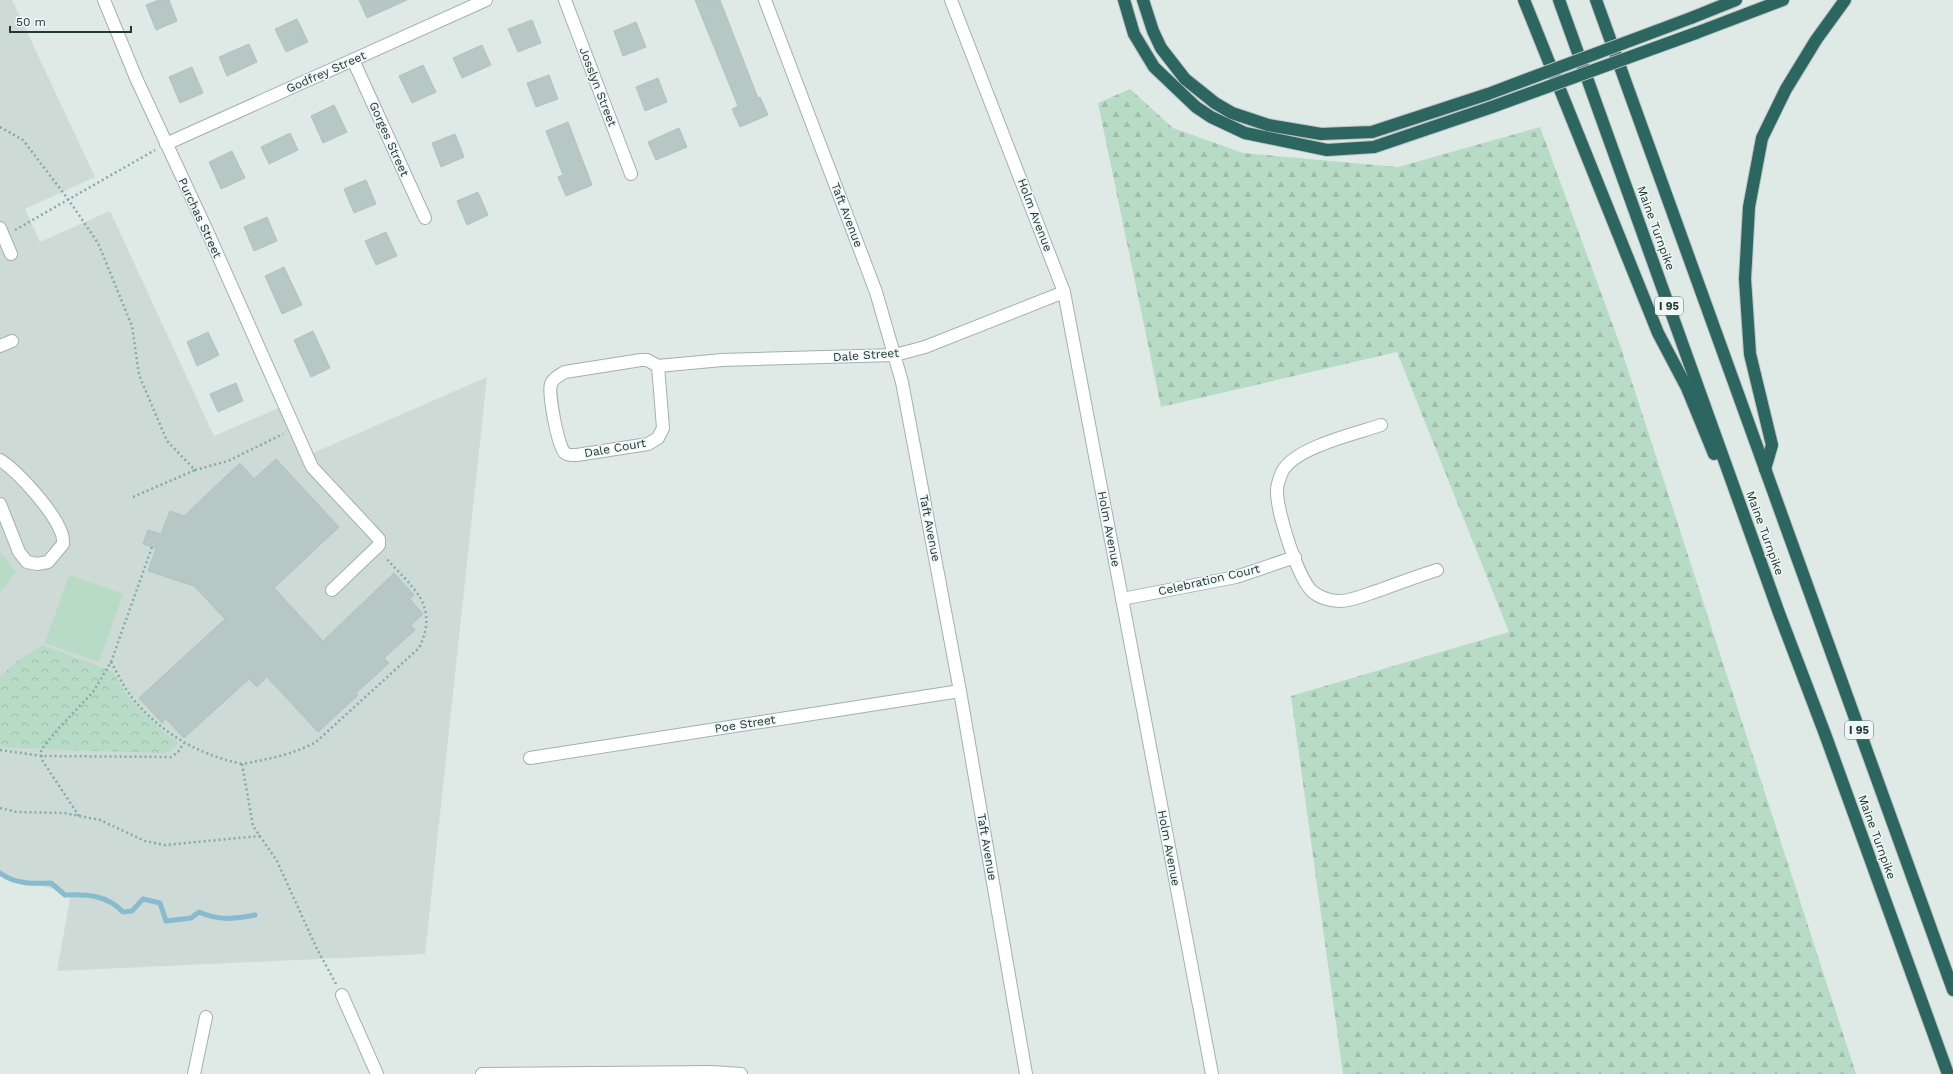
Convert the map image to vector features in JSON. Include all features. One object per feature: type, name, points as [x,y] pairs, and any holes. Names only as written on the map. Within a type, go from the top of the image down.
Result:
[{"type":"highway","points":[[1124,0],[1134,34],[1154,67],[1196,107],[1210,117],[1245,134],[1327,150],[1374,147],[1492,107],[1783,0]]},
{"type":"highway","points":[[1143,0],[1153,31],[1162,48],[1185,78],[1205,96],[1232,113],[1268,125],[1321,134],[1372,132],[1488,94],[1736,0]]},
{"type":"highway","points":[[1524,0],[1658,333],[1687,388],[1779,613]]},
{"type":"highway","name":"Maine Turnpike","points":[[1559,0],[1779,613],[1825,734],[1948,1074]]},
{"type":"highway","name":"Maine Turnpike","points":[[1596,0],[1953,990]]},
{"type":"highway","points":[[1765,469],[1772,445],[1750,354],[1745,278],[1749,207],[1762,138],[1794,77],[1816,40],[1845,0]]},
{"type":"street","name":"Purchas Street","points":[[104,0],[166,144],[208,233],[295,432],[312,467],[379,539],[379,545],[376,548]]},
{"type":"street","name":"Godfrey Street","points":[[166,144],[486,0]]},
{"type":"street","name":"Josslyn Street","points":[[565,0],[631,174]]},
{"type":"street","name":"Taft Avenue","points":[[765,0],[876,292],[895,355],[908,413],[960,691],[1026,1074]]},
{"type":"street","name":"Holm Avenue","points":[[951,0],[1064,292],[1212,1074]]},
{"type":"street","name":"Gorges Street","points":[[353,60],[425,218]]},
{"type":"street","points":[[2,232],[11,254]]},
{"type":"street","name":"Dale Street","points":[[658,366],[722,360],[895,355],[925,347],[1064,292]]},
{"type":"street","points":[[0,346],[12,340]]},
{"type":"street","name":"Dale Court","points":[[641,360],[647,360],[658,366],[663,428],[658,438],[648,444],[571,456],[565,453],[559,442],[550,389],[554,378],[565,372],[641,360]]},
{"type":"street","points":[[1382,425],[1304,451],[1291,460],[1282,472],[1277,488],[1278,504],[1295,557],[1305,581],[1313,591],[1325,598],[1338,601],[1353,599],[1437,570]]},
{"type":"street","points":[[0,460],[22,478],[56,520],[62,533],[63,544],[48,562],[37,564],[27,562],[19,552],[0,504]]},
{"type":"street","points":[[332,590],[376,548]]},
{"type":"street","name":"Celebration Court","points":[[1122,599],[1236,577],[1295,557]]},
{"type":"street","name":"Poe Street","points":[[530,758],[960,691]]},
{"type":"street","points":[[342,995],[377,1074]]},
{"type":"street","points":[[194,1074],[206,1017]]},
{"type":"street","points":[[482,1074],[712,1072],[742,1074]]},
{"type":"path","points":[[0,127],[23,140],[68,199],[98,243],[132,326],[140,375],[167,441],[195,470]]},
{"type":"path","points":[[2,232],[68,199],[166,144]]},
{"type":"path","points":[[133,497],[195,470],[228,461],[269,441],[295,432]]},
{"type":"path","points":[[79,816],[42,760],[42,750],[58,729],[92,692],[111,662],[152,547]]},
{"type":"path","points":[[111,662],[133,698],[164,729],[184,743],[216,758],[242,764],[301,750],[316,742],[419,648],[426,634],[428,620],[421,598],[376,548]]},
{"type":"path","points":[[0,750],[42,756],[171,757],[178,752],[184,743]]},
{"type":"path","points":[[242,764],[253,826],[277,861],[316,947],[342,995]]},
{"type":"path","points":[[0,808],[17,812],[64,813],[100,820],[145,841],[164,845],[260,836]]},
{"type":"shaded area","points":[[0,0],[12,0],[95,177],[25,209],[40,242],[110,211],[214,436],[281,407],[304,457],[487,377],[425,954],[57,971],[71,893],[0,876]]},
{"type":"green space","points":[[1130,89],[1173,128],[1243,153],[1398,167],[1540,127],[1618,339],[1856,1074],[1343,1074],[1291,696],[1509,632],[1397,352],[1161,407],[1098,103]]},
{"type":"green space","points":[[0,552],[16,572],[0,592]]},
{"type":"green space","points":[[69,575],[123,594],[99,662],[45,643]]},
{"type":"green space","points":[[42,645],[113,672],[125,693],[135,704],[161,730],[178,742],[171,751],[165,753],[0,747],[0,677],[17,661]]},
{"type":"building","points":[[159,0],[169,0],[177,21],[156,30],[146,5]]},
{"type":"building","points":[[359,0],[407,0],[367,18]]},
{"type":"building","points":[[695,0],[720,0],[758,98],[760,97],[768,115],[740,127],[732,109],[738,106]]},
{"type":"building","points":[[297,19],[308,42],[286,52],[275,29]]},
{"type":"building","points":[[532,20],[541,43],[518,52],[508,29]]},
{"type":"building","points":[[636,22],[646,47],[623,56],[614,31]]},
{"type":"building","points":[[249,44],[257,62],[227,76],[219,57]]},
{"type":"building","points":[[482,45],[491,65],[462,78],[453,58]]},
{"type":"building","points":[[423,65],[436,92],[412,103],[399,76]]},
{"type":"building","points":[[192,67],[203,93],[180,103],[169,77]]},
{"type":"building","points":[[549,75],[558,99],[536,107],[527,83]]},
{"type":"building","points":[[658,78],[667,102],[645,111],[636,87]]},
{"type":"building","points":[[334,105],[347,132],[323,143],[311,116]]},
{"type":"building","points":[[568,122],[592,185],[566,196],[558,177],[563,175],[546,131]]},
{"type":"building","points":[[679,128],[687,147],[656,160],[648,142]]},
{"type":"building","points":[[290,133],[298,150],[269,164],[261,147]]},
{"type":"building","points":[[455,134],[464,157],[441,167],[432,143]]},
{"type":"building","points":[[232,151],[245,178],[221,189],[209,162]]},
{"type":"building","points":[[366,180],[376,204],[354,213],[344,189]]},
{"type":"building","points":[[478,192],[488,215],[467,225],[457,201]]},
{"type":"building","points":[[267,217],[277,241],[254,251],[244,227]]},
{"type":"building","points":[[386,232],[397,256],[376,265],[365,241]]},
{"type":"building","points":[[284,267],[302,305],[282,314],[265,276]]},
{"type":"building","points":[[313,331],[330,368],[311,377],[294,340]]},
{"type":"building","points":[[208,332],[219,355],[197,366],[187,342]]},
{"type":"building","points":[[236,383],[243,401],[218,412],[210,394]]},
{"type":"building","points":[[276,459],[339,527],[274,588],[323,641],[394,573],[414,595],[410,599],[423,614],[411,625],[415,630],[384,658],[389,663],[356,693],[358,695],[318,732],[267,677],[257,687],[249,679],[184,738],[166,719],[162,723],[139,698],[225,619],[194,586],[148,571],[156,548],[143,544],[148,530],[161,534],[170,511],[184,516],[240,463],[254,479]]},
{"type":"waterway","points":[[0,873],[5,877],[18,881],[31,883],[51,883],[65,895],[89,895],[103,899],[117,906],[123,912],[132,911],[143,899],[160,903],[166,921],[191,918],[199,912],[220,918],[255,915]]}]
